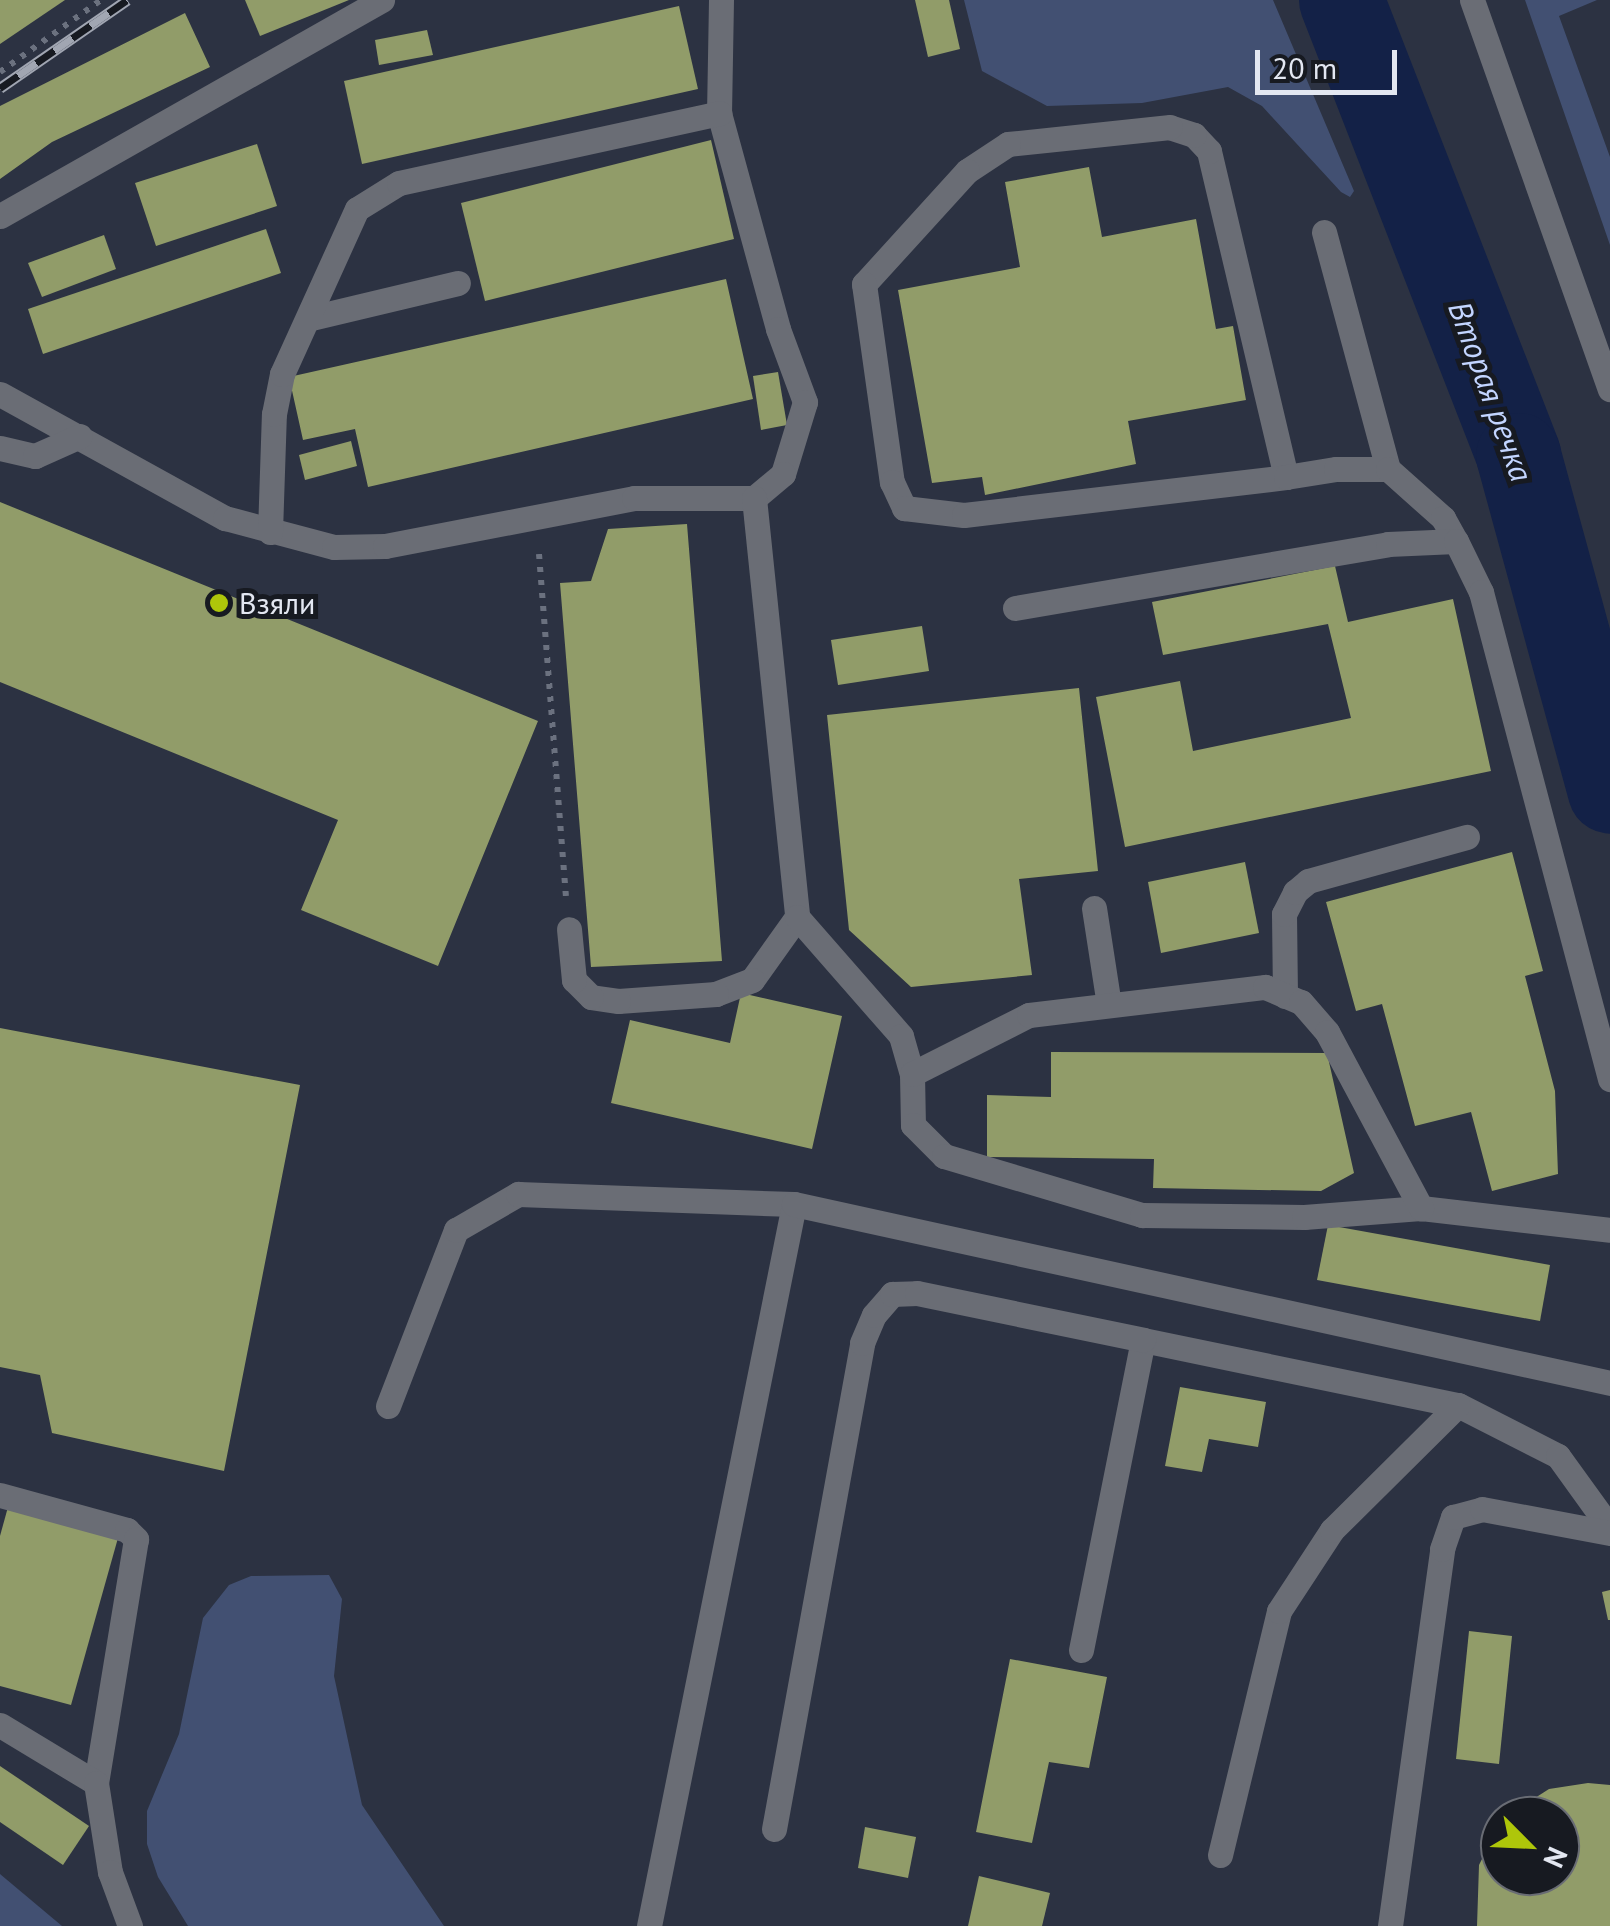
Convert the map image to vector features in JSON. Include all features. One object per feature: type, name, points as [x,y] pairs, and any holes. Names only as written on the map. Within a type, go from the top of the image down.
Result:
[{"type":"street","points":[[0,216],[382,0]]},
{"type":"street","points":[[0,394],[225,518],[334,546],[385,546],[535,513],[634,498],[754,498],[783,474],[805,402],[778,329],[719,113],[720,0]]},
{"type":"street","points":[[1472,0],[1610,389]]},
{"type":"street","points":[[270,532],[274,414],[282,374],[311,318],[336,246],[357,208],[379,192],[719,113]]},
{"type":"street","points":[[1286,477],[1209,151],[1194,135],[1170,127],[1008,144],[967,171],[864,284],[892,482],[904,508],[964,515],[1388,468]]},
{"type":"street","points":[[1324,232],[1388,468],[1443,518],[1481,592],[1610,1079]]},
{"type":"street","points":[[311,318],[458,283]]},
{"type":"street","points":[[0,448],[35,456],[80,436]]},
{"type":"street","points":[[754,498],[797,917],[901,1036],[912,1074],[914,1125],[944,1156],[1142,1215],[1304,1216],[1421,1208],[1610,1230]]},
{"type":"street","points":[[1016,608],[1388,544],[1456,541]]},
{"type":"street","points":[[1285,996],[1286,903],[1308,881],[1467,837]]},
{"type":"street","points":[[1094,908],[1110,1005]]},
{"type":"street","points":[[569,928],[574,980],[591,997],[618,1001],[716,994],[752,980],[797,917]]},
{"type":"street","points":[[912,1074],[1029,1015],[1246,988],[1285,996],[1301,1002],[1327,1032],[1421,1208]]},
{"type":"street","points":[[388,1406],[456,1230],[518,1194],[794,1204],[1610,1383]]},
{"type":"street","points":[[649,1926],[794,1204]]},
{"type":"street","points":[[774,1829],[862,1343],[874,1315],[892,1294],[917,1293],[1458,1405],[1558,1456],[1610,1530]]},
{"type":"street","points":[[1081,1650],[1143,1340]]},
{"type":"street","points":[[1220,1855],[1279,1612],[1332,1530],[1458,1405]]},
{"type":"street","points":[[0,1495],[127,1530],[136,1539],[96,1783],[110,1872],[130,1926]]},
{"type":"street","points":[[1390,1926],[1442,1549],[1453,1517],[1482,1509],[1610,1530]]},
{"type":"street","points":[[0,1725],[96,1783]]},
{"type":"path","points":[[0,72],[100,0]]},
{"type":"path","points":[[535,513],[569,928]]},
{"type":"shaded area","points":[[964,0],[1273,0],[1354,191],[1350,197],[1341,192],[1262,106],[1228,87],[1142,103],[1047,106],[982,71]]},
{"type":"shaded area","points":[[1525,0],[1597,0],[1559,16],[1610,157],[1610,245]]},
{"type":"shaded area","points":[[329,1575],[342,1599],[334,1676],[362,1805],[444,1926],[188,1926],[158,1877],[147,1844],[147,1811],[179,1734],[203,1618],[229,1585],[251,1576]]},
{"type":"shaded area","points":[[0,1874],[62,1926],[0,1926]]},
{"type":"building","points":[[0,0],[65,0],[0,44]]},
{"type":"building","points":[[245,0],[349,0],[260,36]]},
{"type":"building","points":[[915,0],[949,0],[960,49],[928,57]]},
{"type":"building","points":[[679,6],[698,89],[362,164],[344,81]]},
{"type":"building","points":[[185,13],[210,67],[52,142],[0,179],[0,106]]},
{"type":"building","points":[[427,30],[433,55],[379,65],[375,40]]},
{"type":"building","points":[[711,140],[734,239],[485,301],[461,203]]},
{"type":"building","points":[[257,144],[277,206],[156,246],[135,183]]},
{"type":"building","points":[[1089,167],[1102,237],[1196,219],[1216,329],[1233,326],[1246,400],[1128,421],[1136,464],[985,495],[982,477],[932,483],[898,290],[1020,267],[1005,182]]},
{"type":"building","points":[[266,229],[281,273],[43,354],[28,309]]},
{"type":"building","points":[[104,235],[116,269],[42,297],[28,263]]},
{"type":"building","points":[[726,279],[753,399],[368,487],[355,429],[303,440],[289,377]]},
{"type":"building","points":[[778,372],[787,425],[761,430],[753,376]]},
{"type":"building","points":[[351,441],[357,466],[305,480],[299,455]]},
{"type":"building","points":[[0,502],[538,721],[438,966],[301,910],[338,820],[0,682]]},
{"type":"building","points":[[687,524],[722,961],[591,967],[560,583],[591,581],[608,529]]},
{"type":"building","points":[[1335,566],[1348,622],[1453,599],[1491,771],[1125,847],[1096,697],[1180,681],[1193,751],[1351,718],[1328,624],[1163,655],[1152,602]]},
{"type":"building","points":[[922,626],[929,671],[838,685],[831,640]]},
{"type":"building","points":[[1079,688],[1098,871],[1019,879],[1032,975],[911,987],[849,930],[827,715]]},
{"type":"building","points":[[1512,852],[1543,971],[1525,976],[1555,1091],[1558,1174],[1492,1191],[1471,1112],[1415,1126],[1382,1004],[1356,1011],[1326,902]]},
{"type":"building","points":[[1245,862],[1259,933],[1161,953],[1148,882]]},
{"type":"building","points":[[741,993],[842,1016],[812,1149],[611,1103],[630,1020],[730,1043]]},
{"type":"building","points":[[0,1028],[300,1085],[224,1471],[52,1433],[40,1375],[0,1367]]},
{"type":"building","points":[[1051,1052],[1327,1053],[1354,1173],[1321,1191],[1153,1188],[1154,1159],[987,1157],[987,1095],[1051,1097]]},
{"type":"building","points":[[1328,1225],[1550,1265],[1540,1321],[1317,1280]]},
{"type":"building","points":[[1180,1387],[1266,1402],[1258,1447],[1209,1439],[1202,1472],[1165,1466]]},
{"type":"building","points":[[8,1507],[118,1538],[71,1705],[0,1686],[0,1536]]},
{"type":"building","points":[[1610,1590],[1610,1620],[1608,1620],[1602,1592]]},
{"type":"building","points":[[1469,1631],[1512,1636],[1499,1764],[1456,1759]]},
{"type":"building","points":[[1010,1659],[1107,1677],[1089,1768],[1049,1762],[1032,1843],[976,1832]]},
{"type":"building","points":[[0,1766],[89,1826],[63,1865],[0,1822]]},
{"type":"building","points":[[1588,1783],[1610,1785],[1610,1926],[1477,1926],[1480,1863],[1480,1896],[1580,1896],[1580,1796],[1538,1796],[1549,1789]]},
{"type":"building","points":[[865,1827],[916,1837],[908,1878],[858,1868]]},
{"type":"building","points":[[979,1876],[1050,1893],[1042,1926],[968,1926]]},
{"type":"waterway","name":"Вторая речка","points":[[1341,0],[1518,455],[1610,791]]},
{"type":"railway","points":[[0,88],[127,0]]},
{"type":"place","name":"Взяли","points":[[219,603]]}]
